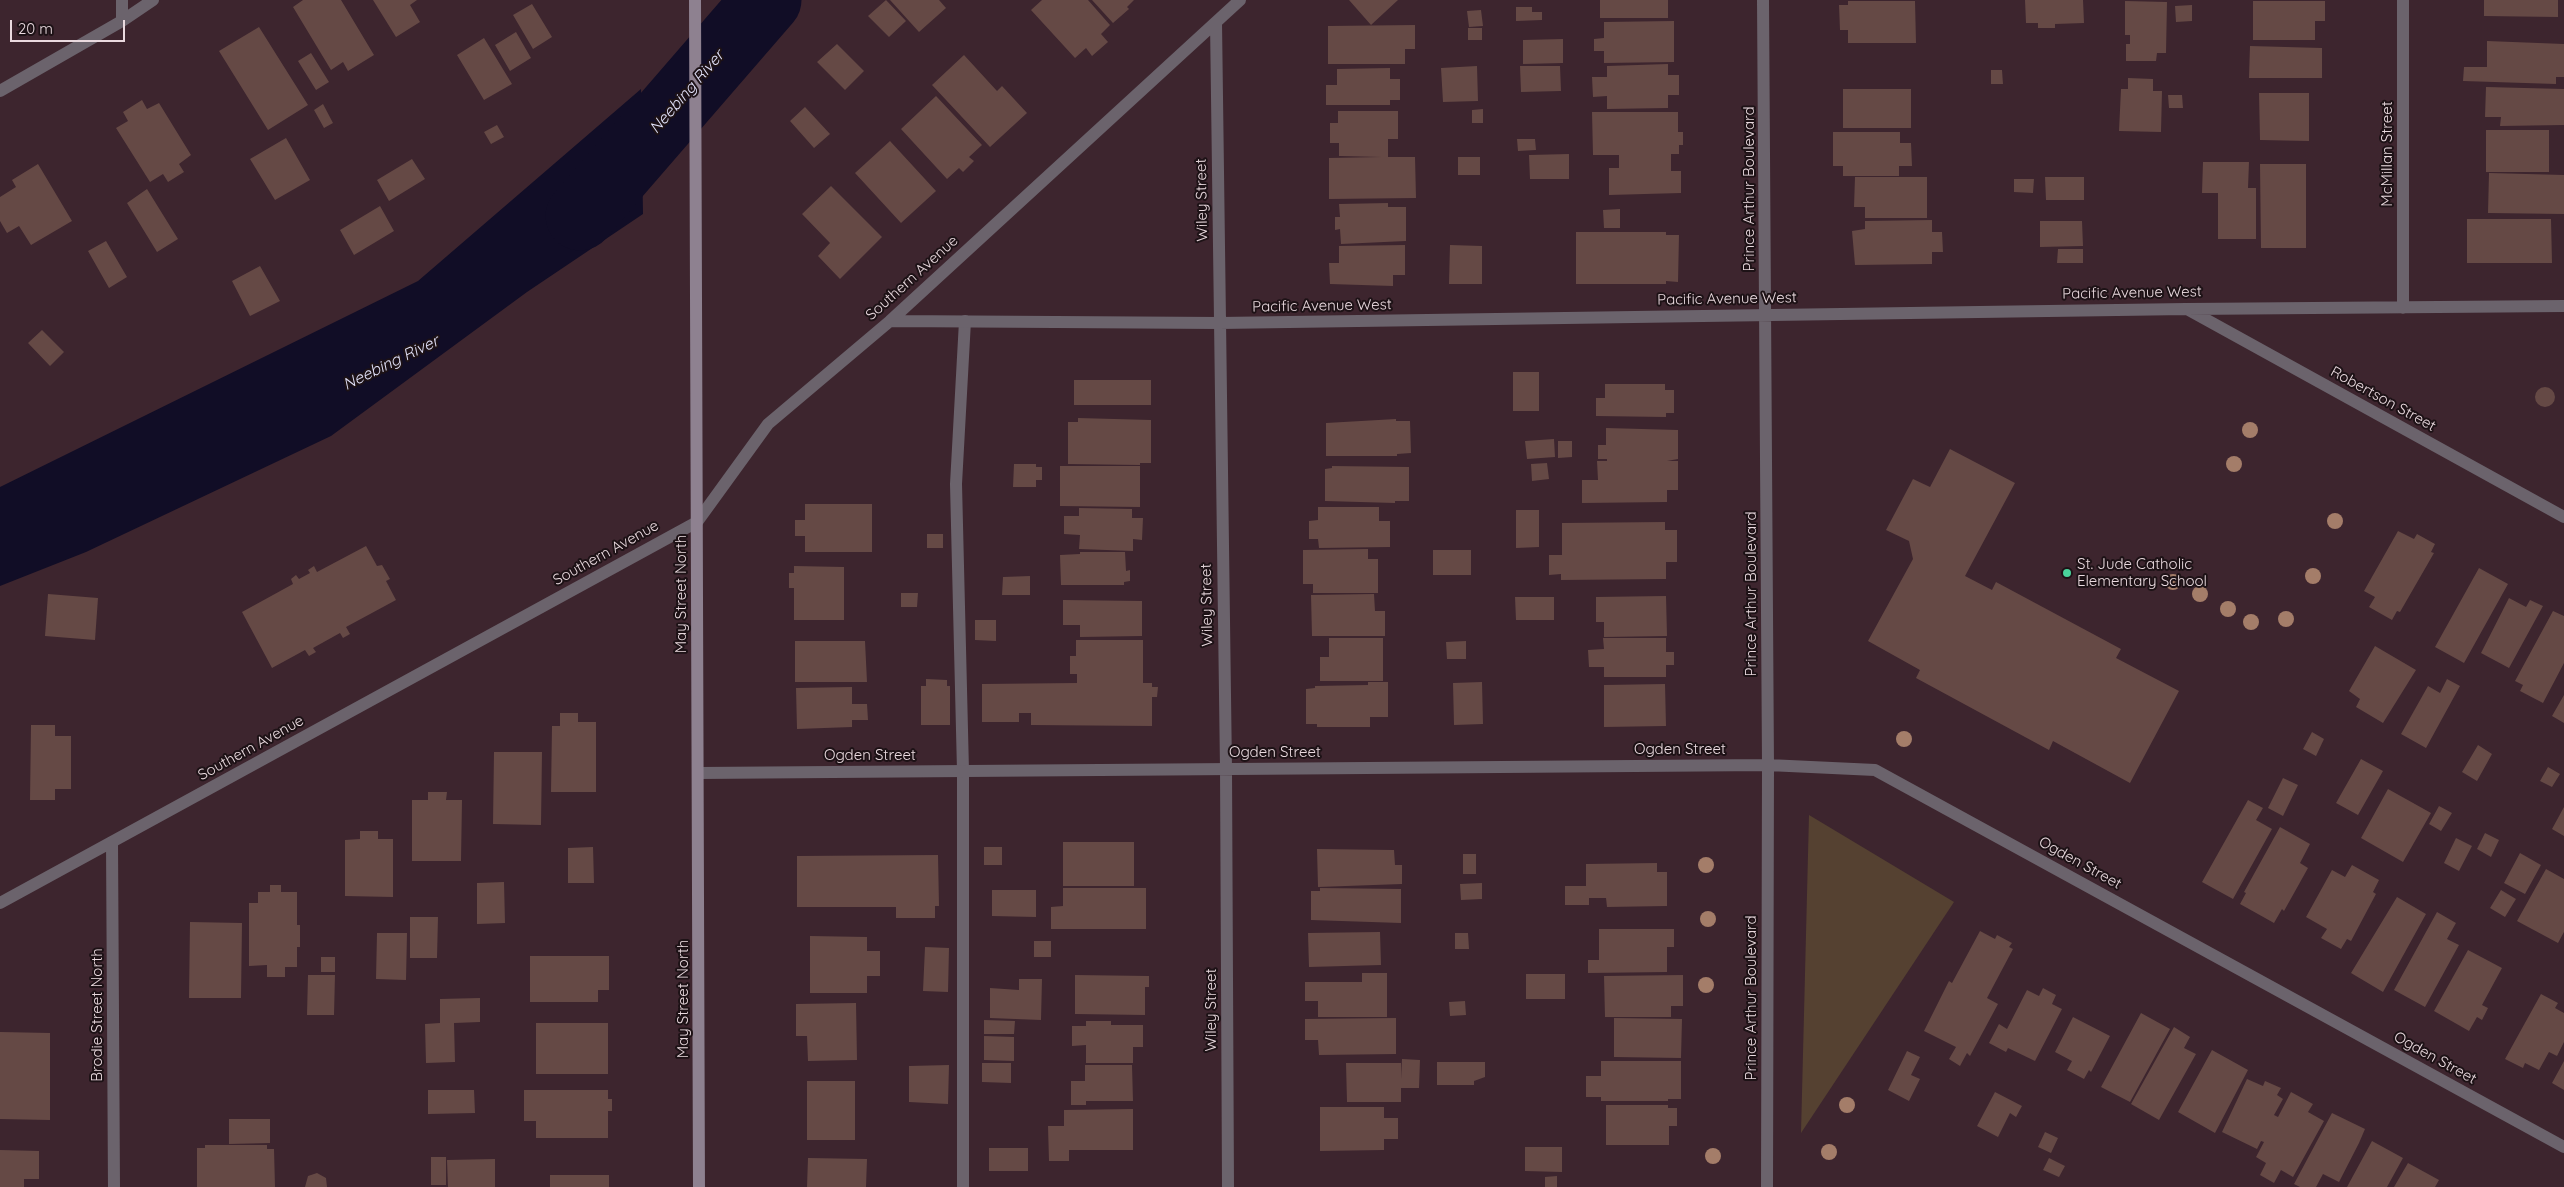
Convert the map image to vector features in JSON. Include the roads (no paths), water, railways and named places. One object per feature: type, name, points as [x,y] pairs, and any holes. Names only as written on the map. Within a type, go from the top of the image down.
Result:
[{"type":"main road","name":"May Street North","points":[[695,0],[699,1187]]},
{"type":"street","points":[[122,0],[122,21]]},
{"type":"street","points":[[0,91],[122,21],[153,0]]},
{"type":"street","name":"Southern Avenue","points":[[0,903],[697,522],[768,424],[890,321],[1240,0]]},
{"type":"street","name":"Prince Arthur Boulevard","points":[[1763,0],[1768,764],[1767,1187]]},
{"type":"street","name":"McMillan Street","points":[[2403,0],[2403,308]]},
{"type":"street","name":"Wiley Street","points":[[1216,22],[1226,769],[1228,1187]]},
{"type":"street","name":"Pacific Avenue West","points":[[890,321],[1220,323],[2186,309],[2564,306]]},
{"type":"street","name":"Robertson Street","points":[[2186,309],[2564,517]]},
{"type":"street","points":[[963,1187],[963,771],[956,484],[965,322]]},
{"type":"street","name":"Ogden Street","points":[[699,773],[1768,764],[1875,770],[2564,1147]]},
{"type":"street","name":"Brodie Street North","points":[[112,842],[114,1187]]},
{"type":"water","points":[[641,89],[643,214],[527,292],[331,436],[86,552],[0,586],[0,487],[418,281]]},
{"type":"waterway","name":"Neebing River","points":[[580,216],[767,0]]},
{"type":"place","name":"St. Jude Catholic Elementary School","points":[[2067,573]]}]
